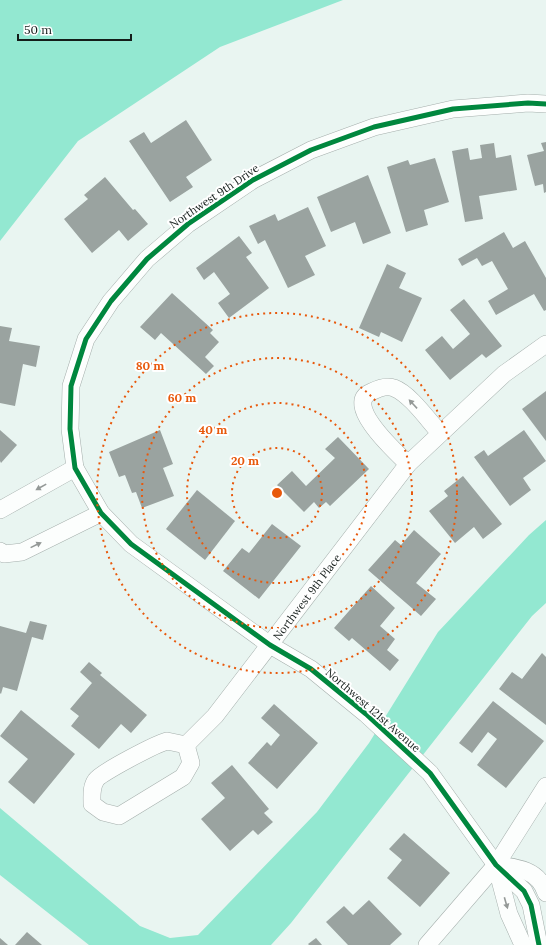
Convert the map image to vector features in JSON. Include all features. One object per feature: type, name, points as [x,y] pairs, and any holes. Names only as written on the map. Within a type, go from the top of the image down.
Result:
[{"type":"street","name":"Northwest 9th Drive","points":[[75,468],[70,429],[71,386],[86,339],[111,301],[147,259],[188,224],[253,180],[272,170],[311,150],[374,127],[453,109],[528,103],[546,104]]},
{"type":"street","name":"Northwest 9th Place","points":[[186,745],[215,716],[408,464],[504,374],[546,344]]},
{"type":"street","points":[[408,464],[374,429],[366,416],[363,402],[364,397],[368,393],[384,388],[393,388],[408,398],[440,433]]},
{"type":"street","points":[[0,510],[75,468]]},
{"type":"street","name":"Northwest 121st Avenue","points":[[75,468],[101,513],[131,544],[270,645],[310,669],[366,714],[430,773],[496,865],[524,891],[531,905],[541,934]]},
{"type":"street","points":[[0,551],[4,554],[22,552],[101,513]]},
{"type":"street","points":[[167,741],[186,745],[191,763],[183,777],[119,816],[103,812],[92,804],[91,792],[96,779],[154,745],[167,741]]},
{"type":"street","points":[[427,945],[496,865],[546,786]]},
{"type":"street","points":[[496,865],[515,866],[531,872],[539,880],[546,893]]},
{"type":"street","name":"Northwest 121st Avenue","points":[[496,865],[509,914],[523,945]]},
{"type":"shaded area","points":[[0,0],[343,0],[220,47],[78,141],[0,241]]},
{"type":"shaded area","points":[[546,520],[546,603],[532,616],[291,923],[271,945],[89,945],[0,875],[0,808],[140,926],[170,938],[198,935],[317,812],[369,743],[438,632],[529,535]]},
{"type":"building","points":[[186,120],[212,160],[186,177],[193,187],[170,202],[129,141],[144,132],[151,143]]},
{"type":"building","points":[[546,142],[546,192],[544,193],[543,184],[535,186],[527,155],[544,151],[541,143]]},
{"type":"building","points":[[494,143],[496,158],[511,155],[517,190],[479,196],[483,219],[465,222],[452,151],[468,148],[470,160],[482,158],[480,145]]},
{"type":"building","points":[[435,158],[449,202],[424,210],[428,225],[406,232],[387,167],[408,160],[410,165]]},
{"type":"building","points":[[368,175],[391,233],[363,244],[355,222],[331,232],[317,197]]},
{"type":"building","points":[[105,177],[133,210],[135,209],[148,224],[128,241],[119,230],[92,253],[64,219],[88,199],[84,195]]},
{"type":"building","points":[[308,207],[326,246],[305,256],[315,275],[288,288],[265,240],[258,244],[249,226],[275,214],[278,221]]},
{"type":"building","points":[[504,232],[513,248],[525,241],[546,278],[546,310],[544,311],[534,294],[496,315],[488,301],[508,289],[492,261],[482,266],[477,258],[462,266],[458,259]]},
{"type":"building","points":[[239,236],[252,253],[246,257],[269,288],[229,318],[218,303],[230,294],[214,272],[204,280],[196,268]]},
{"type":"building","points":[[387,264],[406,273],[399,288],[422,298],[402,342],[381,332],[379,337],[359,328]]},
{"type":"building","points":[[172,293],[213,330],[210,333],[219,342],[205,357],[214,366],[206,374],[161,333],[155,340],[140,327]]},
{"type":"building","points":[[464,299],[502,346],[486,358],[482,354],[450,380],[425,350],[442,336],[453,349],[470,334],[450,310]]},
{"type":"building","points":[[0,326],[12,328],[9,341],[40,346],[36,367],[23,364],[15,406],[0,403]]},
{"type":"building","points":[[546,391],[546,441],[522,409]]},
{"type":"building","points":[[0,430],[17,445],[1,463],[0,461]]},
{"type":"building","points":[[160,430],[173,464],[163,468],[174,496],[142,508],[136,492],[132,493],[125,475],[119,477],[109,452]]},
{"type":"building","points":[[524,430],[546,461],[523,478],[531,490],[510,506],[474,457],[484,450],[488,456]]},
{"type":"building","points":[[338,437],[369,469],[330,506],[326,502],[319,508],[314,502],[304,512],[277,485],[292,471],[306,486],[335,458],[325,449]]},
{"type":"building","points":[[463,476],[502,524],[483,539],[474,527],[455,543],[429,511],[448,496],[444,491]]},
{"type":"building","points":[[197,490],[235,521],[205,560],[166,529]]},
{"type":"building","points":[[272,524],[301,546],[259,599],[223,571],[242,548],[249,553]]},
{"type":"building","points":[[414,530],[441,554],[416,583],[436,599],[421,616],[368,570],[395,540],[401,545]]},
{"type":"building","points":[[371,586],[395,608],[380,626],[395,639],[387,650],[399,660],[390,671],[352,638],[349,641],[334,628]]},
{"type":"building","points":[[30,621],[47,625],[43,640],[32,637],[17,691],[3,687],[1,694],[0,626],[26,633]]},
{"type":"building","points":[[542,653],[546,657],[546,725],[499,689],[512,672],[522,679]]},
{"type":"building","points":[[89,662],[102,673],[100,675],[147,715],[131,733],[121,724],[99,749],[71,726],[79,716],[70,709],[92,683],[80,672]]},
{"type":"building","points":[[493,701],[544,741],[506,788],[477,765],[497,739],[488,732],[472,753],[459,743]]},
{"type":"building","points":[[274,704],[318,743],[277,789],[248,763],[267,742],[271,746],[280,735],[261,718]]},
{"type":"building","points":[[21,710],[75,754],[34,804],[8,782],[28,759],[0,736]]},
{"type":"building","points":[[232,765],[269,809],[264,813],[273,822],[258,835],[253,830],[230,851],[201,819],[225,798],[211,783]]},
{"type":"building","points":[[404,833],[450,873],[420,907],[387,878],[402,860],[389,849]]},
{"type":"building","points":[[369,900],[402,934],[390,945],[348,945],[326,922],[344,906],[353,915]]},
{"type":"building","points":[[27,932],[42,945],[15,945]]},
{"type":"building","points":[[0,938],[8,945],[0,945]]},
{"type":"building","points":[[316,938],[322,945],[308,944]]},
{"type":"cycle path","points":[[539,945],[531,905],[524,891],[496,865],[430,773],[366,714],[311,669],[270,645],[131,544],[101,513],[75,468],[70,429],[71,386],[86,339],[111,301],[147,259],[188,224],[253,180],[311,150],[374,127],[453,109],[528,103],[546,104]]}]
